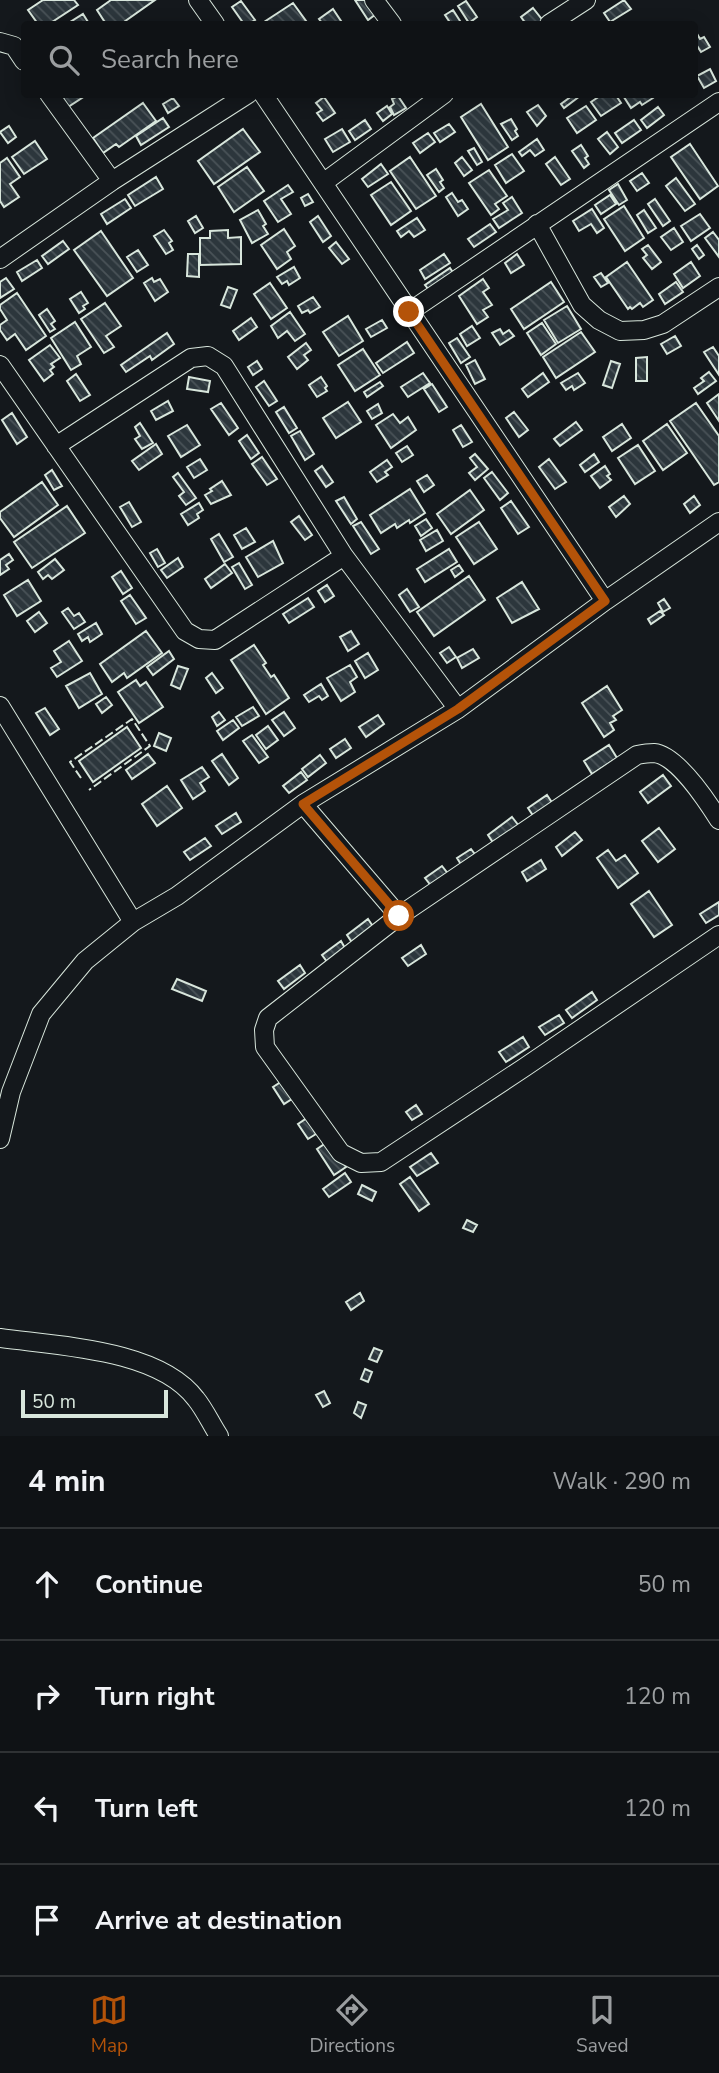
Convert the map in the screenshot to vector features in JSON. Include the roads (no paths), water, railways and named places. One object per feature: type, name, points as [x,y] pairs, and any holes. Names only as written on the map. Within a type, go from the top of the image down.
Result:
[{"type":"street","points":[[198,0],[213,21]]},
{"type":"street","points":[[374,0],[390,21]]},
{"type":"street","points":[[554,21],[586,0]]},
{"type":"street","points":[[0,42],[14,46],[21,56]]},
{"type":"street","points":[[52,98],[112,181]]},
{"type":"street","points":[[0,259],[112,181],[242,98]]},
{"type":"street","points":[[266,98],[605,601]]},
{"type":"street","points":[[323,183],[439,98]]},
{"type":"street","points":[[409,312],[719,102]]},
{"type":"street","points":[[537,224],[582,305],[599,320],[620,331],[644,330],[663,324],[719,287]]},
{"type":"street","points":[[56,446],[191,358],[208,356],[224,366],[344,556],[458,709]]},
{"type":"street","points":[[0,366],[185,631],[200,639],[215,640],[344,556]]},
{"type":"street","points":[[0,1139],[12,1092],[41,1014],[85,961],[133,922],[177,896],[303,804],[458,709],[605,601],[719,522]]},
{"type":"street","points":[[0,706],[133,922]]},
{"type":"street","points":[[719,820],[701,792],[678,767],[656,753],[637,755],[399,916],[268,1018],[264,1030],[265,1047],[341,1153],[361,1163],[381,1161],[719,936]]},
{"type":"street","points":[[303,804],[399,916]]},
{"type":"street","points":[[0,1338],[130,1357],[168,1373],[195,1397],[219,1436]]}]
